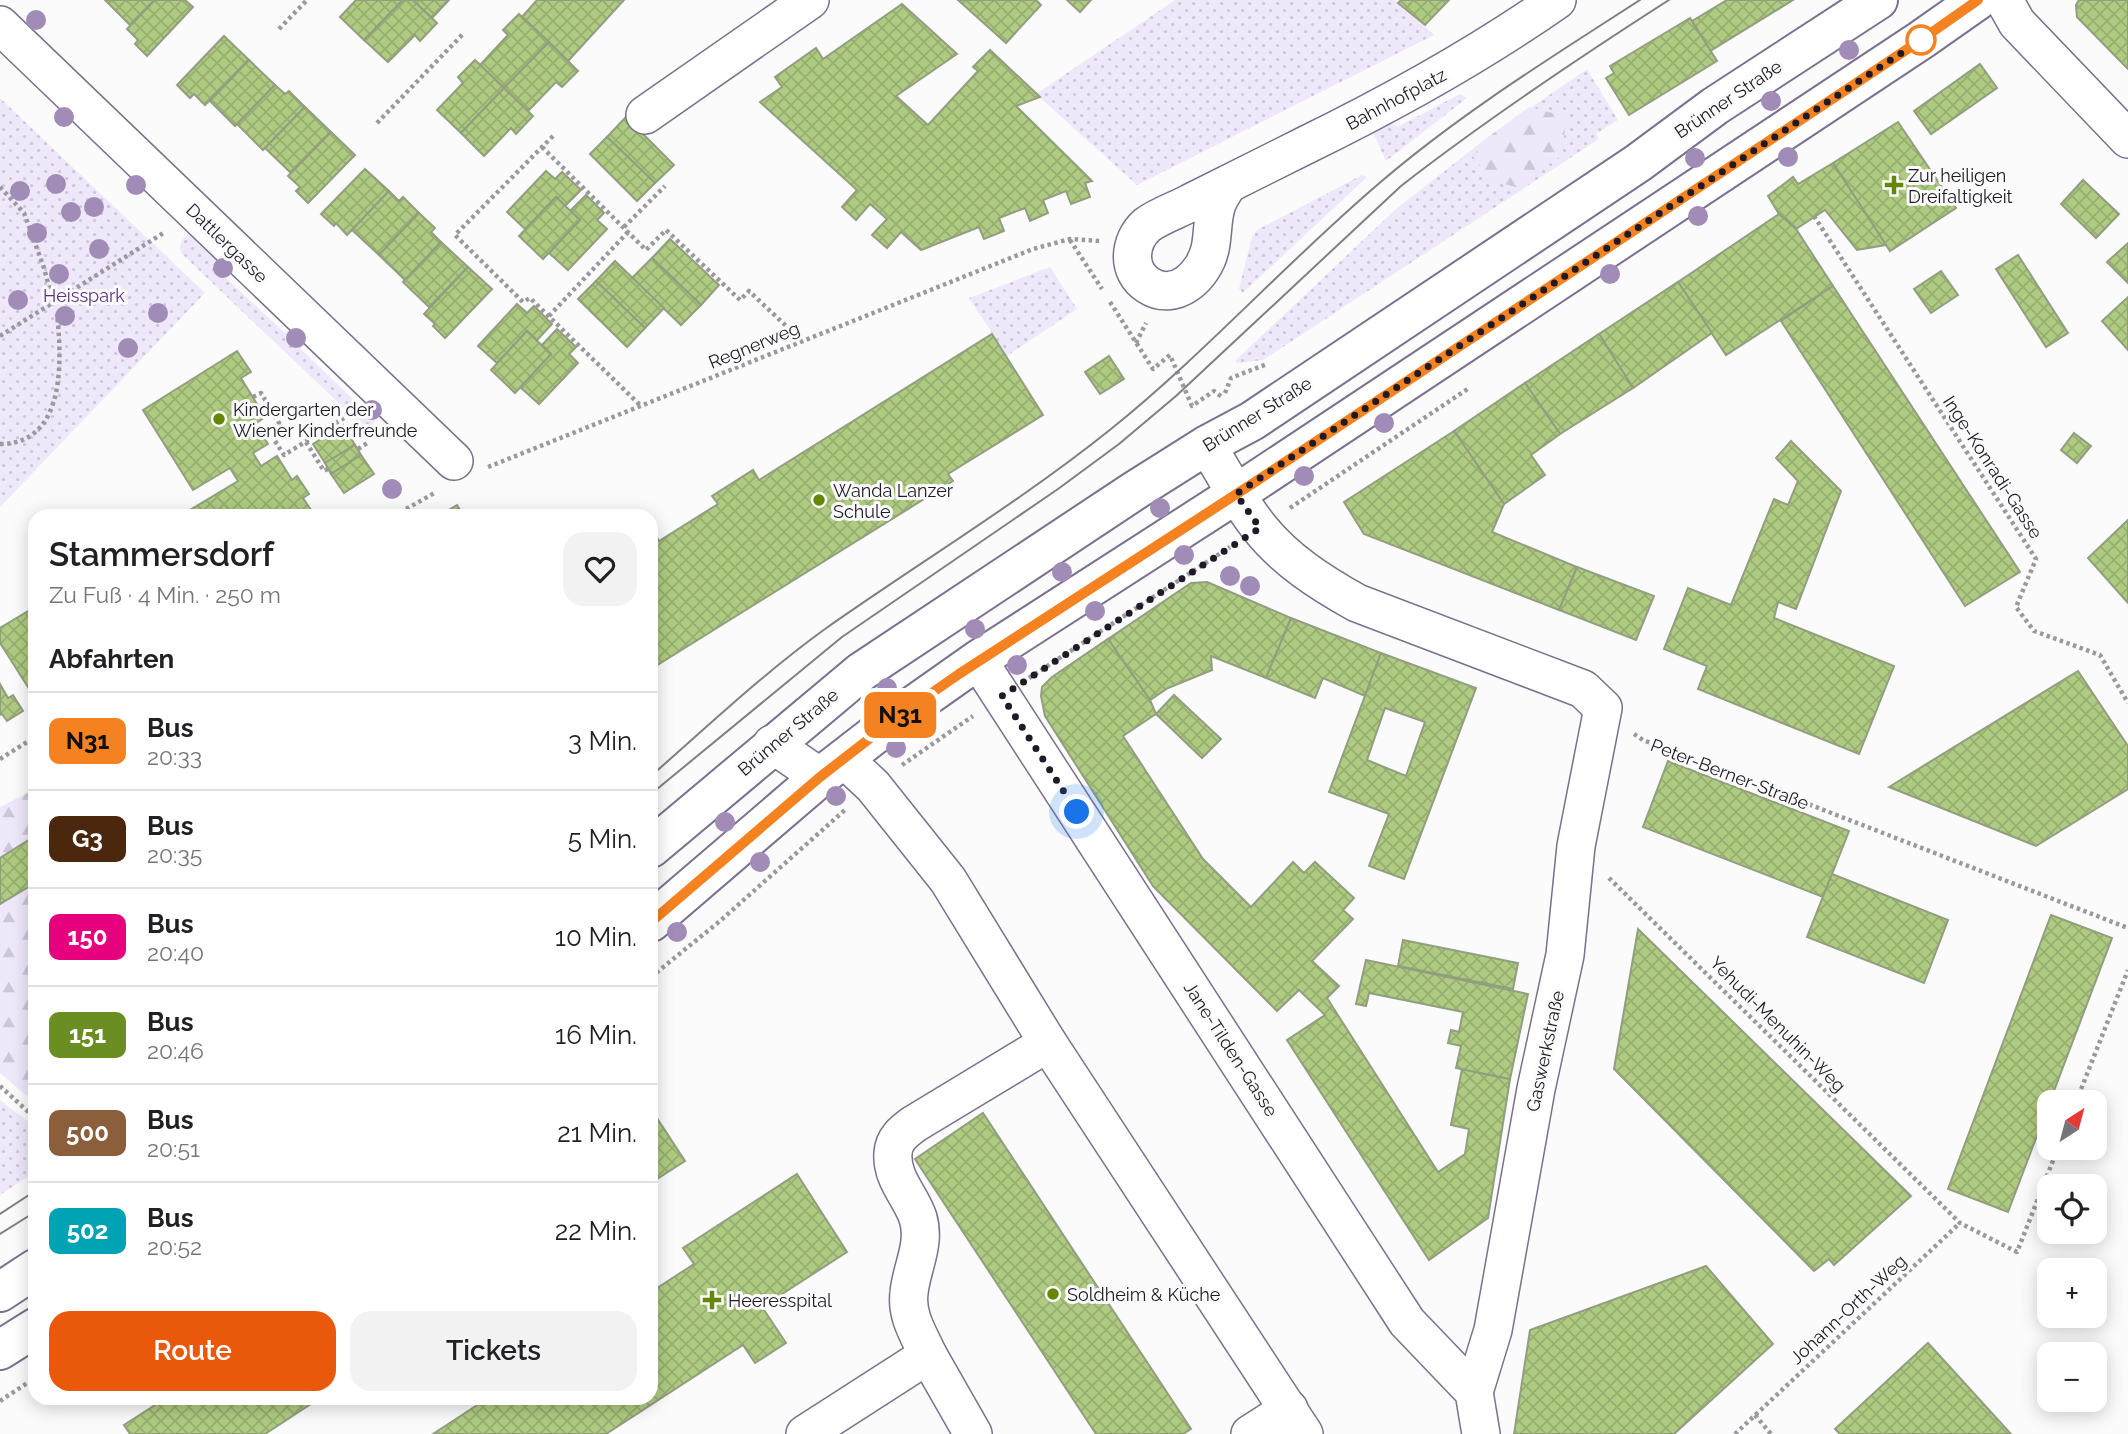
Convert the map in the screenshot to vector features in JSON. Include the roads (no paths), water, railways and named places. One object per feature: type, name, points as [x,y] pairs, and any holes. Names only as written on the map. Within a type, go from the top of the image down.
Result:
[{"type":"main road","name":"Brünner Straße","points":[[658,842],[860,672],[1134,491],[1207,445],[1252,421],[1638,163],[1715,106],[1878,0]]},
{"type":"main road","points":[[658,916],[832,768],[900,715],[978,660],[1236,494],[1910,48],[1978,0]]},
{"type":"main road","points":[[0,1292],[28,1274]]},
{"type":"main road","points":[[0,1350],[28,1332]]},
{"type":"street","points":[[645,114],[810,0]]},
{"type":"street","name":"Bahnhofplatz","points":[[1228,184],[1216,207],[1209,252],[1198,276],[1178,290],[1163,291],[1147,285],[1132,259],[1134,242],[1147,225],[1228,184],[1365,117],[1449,71],[1557,0]]},
{"type":"street","points":[[2004,0],[2017,23],[2128,139]]},
{"type":"street","name":"Dattlergasse","points":[[0,25],[196,213],[458,474]]},
{"type":"street","points":[[1207,445],[1236,494]]},
{"type":"street","name":"Gaswerkstraße","points":[[1236,494],[1260,528],[1297,565],[1357,603],[1583,689],[1603,708],[1576,846],[1565,955],[1536,1089],[1493,1330],[1474,1392]]},
{"type":"street","name":"Jane-Tilden-Gasse","points":[[978,660],[1408,1322],[1474,1392]]},
{"type":"street","points":[[772,744],[873,786],[948,880],[1048,1043],[1296,1422],[1250,1434]]},
{"type":"street","points":[[973,1434],[928,1355],[911,1319],[908,1294],[918,1256],[919,1220],[894,1171],[893,1152],[898,1136],[914,1124],[1048,1043]]},
{"type":"street","points":[[805,1434],[928,1355]]},
{"type":"street","points":[[1474,1392],[1481,1434]]},
{"type":"tram line","points":[[658,770],[802,646],[1041,482],[1111,429],[1179,370],[1342,216],[1407,160],[1505,88],[1640,0]]},
{"type":"tram line","points":[[658,788],[842,637],[1119,444],[1176,396],[1401,186],[1533,90],[1669,0]]},
{"type":"tram line","points":[[0,1214],[28,1196]]},
{"type":"tram line","points":[[0,1234],[28,1216]]},
{"type":"place","name":"Zur heiligen Dreifaltigkeit","points":[[1894,185]]},
{"type":"place","name":"Kindergarten der Wiener Kinderfreunde","points":[[219,419]]},
{"type":"place","name":"Wanda Lanzer Schule","points":[[819,500]]},
{"type":"place","name":"Soldheim & Küche","points":[[1053,1294]]},
{"type":"place","name":"Heeresspital","points":[[712,1300]]},
{"type":"park label","name":"Heisspark","points":[[84,295]]}]
